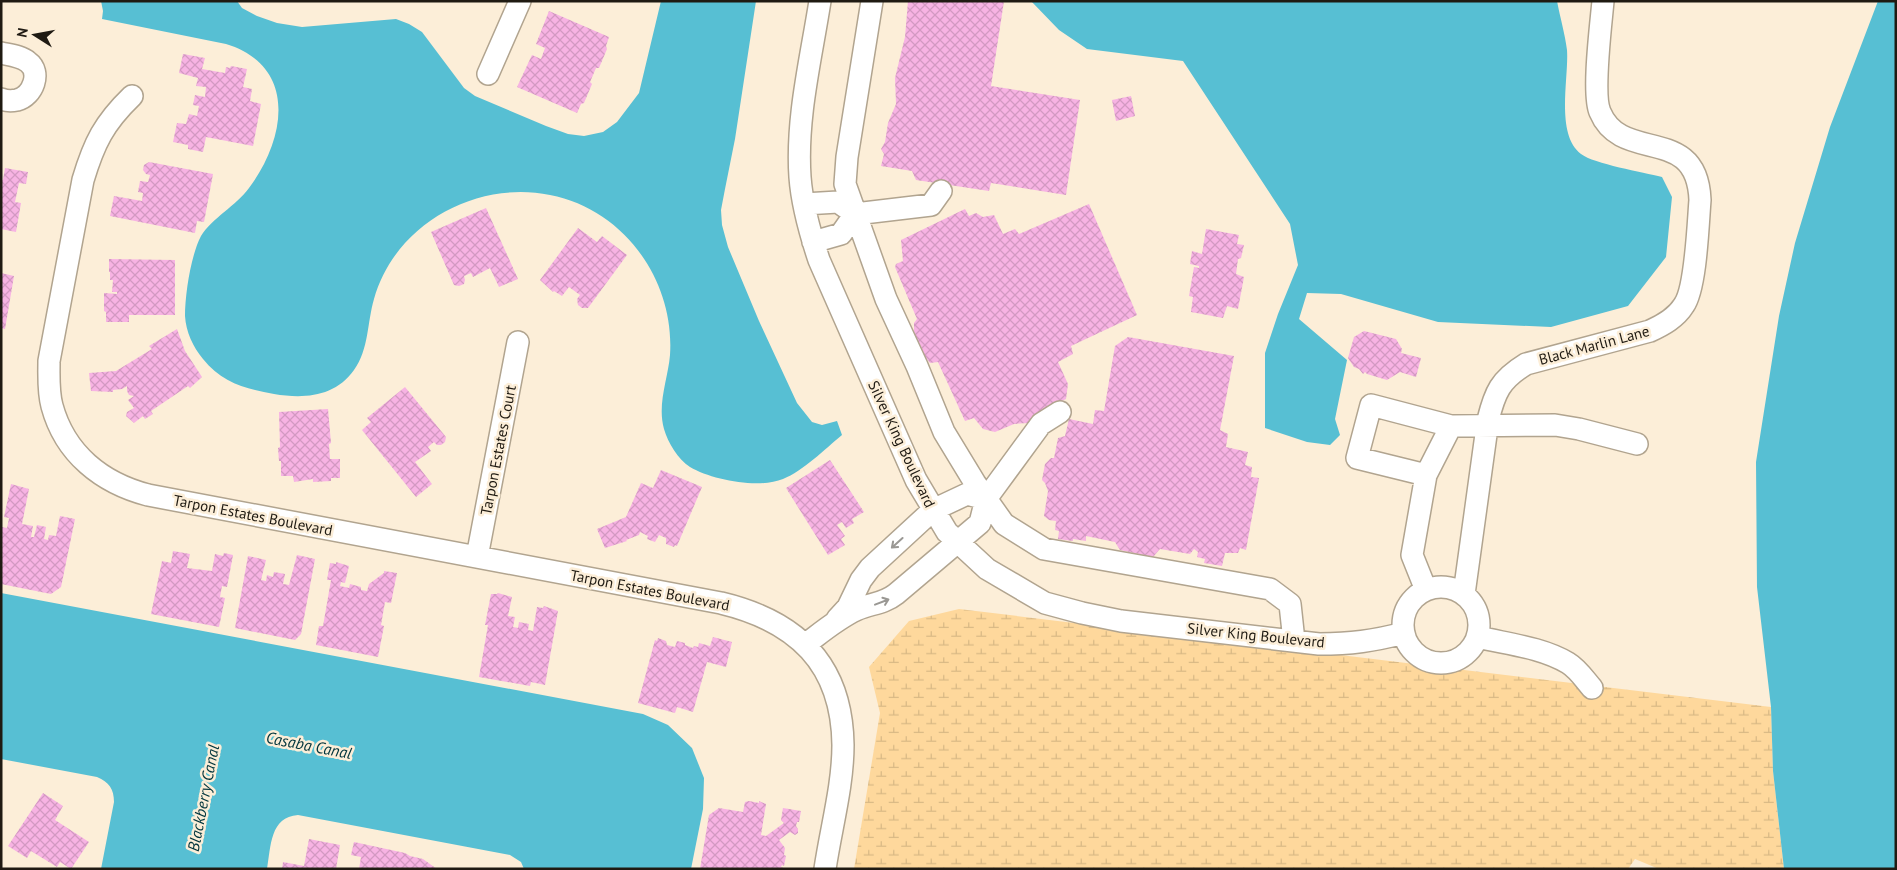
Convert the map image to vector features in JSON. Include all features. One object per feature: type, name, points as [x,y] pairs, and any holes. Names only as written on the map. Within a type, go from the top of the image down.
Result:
[{"type":"street","points":[[488,74],[520,1]]},
{"type":"street","name":"Silver King Boulevard","points":[[820,1],[801,116],[799,164],[804,204],[813,242],[819,260],[916,480],[947,532],[987,570],[1045,602],[1082,613],[1121,621],[1319,644],[1351,644],[1373,641],[1404,633]]},
{"type":"street","points":[[872,1],[847,157],[845,184],[886,299],[917,366],[944,432],[986,498],[1004,524],[1044,549],[1270,589],[1290,604],[1294,640]]},
{"type":"street","name":"Black Marlin Lane","points":[[1464,594],[1488,426],[1493,400],[1500,384],[1513,372],[1526,364],[1650,330],[1664,324],[1676,315],[1689,295],[1700,186],[1695,172],[1688,162],[1679,155],[1669,150],[1627,140],[1605,123],[1599,111],[1597,94],[1603,1]]},
{"type":"street","points":[[1,53],[20,57],[29,62],[34,72],[34,82],[25,96],[17,100],[1,100]]},
{"type":"street","name":"Tarpon Estates Boulevard","points":[[132,96],[115,112],[104,127],[87,166],[49,361],[49,383],[57,422],[79,455],[106,479],[132,491],[744,608],[786,629],[806,644],[816,656],[837,700],[842,723],[843,746],[840,774],[825,869]]},
{"type":"street","points":[[804,204],[838,202],[855,214],[931,204],[941,190]]},
{"type":"street","points":[[813,242],[841,234],[855,214]]},
{"type":"street","name":"Tarpon Estates Court","points":[[478,557],[518,342]]},
{"type":"street","points":[[1426,476],[1357,458],[1371,405],[1451,426],[1556,425],[1637,444]]},
{"type":"street","points":[[837,619],[858,608],[888,600],[980,522],[986,498],[1041,424],[1060,412]]},
{"type":"street","points":[[1426,590],[1412,554],[1426,476],[1451,426]]},
{"type":"street","points":[[806,644],[837,619],[848,607],[861,580],[870,568],[933,510],[967,494],[986,498]]},
{"type":"street","points":[[1439,587],[1452,588],[1464,594],[1472,602],[1477,613],[1479,625],[1478,637],[1472,648],[1452,662],[1427,661],[1408,645],[1404,633],[1404,620],[1408,608],[1415,597],[1426,590],[1439,587]]},
{"type":"street","points":[[1478,637],[1544,652],[1569,664],[1579,672],[1592,688]]},
{"type":"green space","points":[[959,609],[1771,707],[1773,771],[1784,869],[1659,869],[1635,859],[1628,869],[854,869],[880,713],[869,667],[909,621]]},
{"type":"water","points":[[101,1],[237,1],[242,8],[257,16],[277,23],[302,27],[396,19],[422,32],[464,88],[475,96],[546,126],[568,134],[584,136],[603,132],[617,122],[639,93],[661,1],[756,1],[735,139],[721,210],[722,225],[728,247],[759,321],[797,403],[812,422],[822,425],[837,421],[842,435],[798,471],[773,482],[736,482],[710,476],[690,467],[681,460],[671,445],[664,429],[662,401],[670,355],[669,327],[664,301],[654,276],[640,252],[622,232],[601,215],[577,203],[550,195],[522,192],[494,194],[467,202],[442,213],[419,229],[400,249],[385,272],[374,299],[365,345],[359,362],[354,370],[338,386],[318,394],[285,396],[254,390],[226,379],[203,359],[188,333],[185,316],[189,275],[194,253],[201,236],[211,223],[238,201],[262,169],[277,127],[278,106],[275,86],[265,69],[249,54],[226,44],[102,19]]},
{"type":"water","points":[[1031,1],[1557,1],[1567,50],[1565,105],[1568,133],[1573,145],[1587,158],[1662,177],[1672,197],[1666,257],[1628,306],[1551,327],[1438,322],[1341,294],[1307,293],[1299,319],[1347,360],[1335,419],[1340,435],[1330,445],[1307,442],[1265,428],[1265,353],[1278,314],[1298,265],[1290,224],[1183,61],[1087,49],[1059,30]]},
{"type":"water","points":[[1878,1],[1896,1],[1896,869],[1784,869],[1773,771],[1771,707],[1757,587],[1756,462],[1779,316],[1795,243],[1830,127]]},
{"type":"water","points":[[1,593],[643,714],[668,725],[692,748],[704,778],[703,809],[691,869],[524,869],[521,862],[510,855],[298,815],[282,821],[277,827],[271,842],[267,869],[101,869],[114,802],[112,790],[108,784],[97,777],[1,759]]},
{"type":"building","points":[[908,1],[1004,1],[991,86],[1080,100],[1066,195],[991,183],[989,191],[916,180],[912,171],[881,166],[884,154],[881,149],[885,142],[888,123],[896,104],[895,78],[905,37]]},
{"type":"building","points":[[549,11],[609,37],[607,49],[599,68],[596,68],[584,103],[581,104],[577,113],[517,87],[532,55],[541,59],[545,48],[536,44]]},
{"type":"building","points":[[183,54],[205,58],[202,69],[225,73],[226,67],[230,68],[231,66],[247,69],[243,87],[252,89],[250,101],[261,104],[253,146],[206,137],[203,152],[188,149],[188,145],[173,142],[177,123],[186,124],[189,114],[197,116],[199,106],[193,105],[195,95],[205,97],[206,87],[196,86],[198,78],[179,73]]},
{"type":"building","points":[[1131,96],[1135,116],[1116,121],[1112,100]]},
{"type":"building","points":[[149,162],[213,174],[204,222],[197,221],[195,233],[110,216],[114,196],[142,201],[143,193],[138,192],[140,181],[148,182],[150,175],[146,174],[143,170],[144,165]]},
{"type":"building","points":[[5,168],[28,172],[26,184],[19,183],[15,202],[21,203],[16,232],[1,229],[1,180],[3,180]]},
{"type":"building","points":[[1089,204],[1137,315],[1071,346],[1073,354],[1058,362],[1068,384],[1066,399],[1043,410],[1038,418],[1028,423],[1014,424],[995,432],[983,429],[974,418],[965,421],[938,362],[930,363],[923,354],[914,332],[914,323],[917,319],[895,267],[896,264],[903,261],[901,240],[965,209],[969,216],[976,213],[983,217],[994,215],[1003,234],[1015,229],[1019,234]]},
{"type":"building","points":[[486,208],[518,279],[499,287],[490,268],[473,277],[471,273],[464,276],[464,284],[454,285],[431,232]]},
{"type":"building","points":[[578,228],[597,242],[602,236],[627,255],[588,308],[582,308],[578,305],[577,299],[580,295],[569,287],[562,296],[553,292],[540,280]]},
{"type":"building","points":[[1206,229],[1239,235],[1237,244],[1244,245],[1241,258],[1238,259],[1236,274],[1244,277],[1238,309],[1227,306],[1223,318],[1191,312],[1193,297],[1189,296],[1194,267],[1199,268],[1199,266],[1190,264],[1192,251],[1202,254]]},
{"type":"building","points":[[109,259],[175,260],[175,315],[129,315],[129,322],[106,322],[104,293],[117,294],[117,292],[112,292],[113,280],[110,280]]},
{"type":"building","points":[[1,273],[14,276],[5,329],[1,328]]},
{"type":"building","points":[[177,329],[185,351],[202,377],[190,388],[188,386],[151,411],[153,414],[145,419],[143,416],[134,423],[126,416],[127,412],[134,408],[128,400],[134,396],[129,395],[127,386],[122,389],[113,390],[113,392],[91,391],[89,373],[116,371],[152,349],[149,346]]},
{"type":"building","points":[[1364,331],[1396,339],[1402,349],[1401,353],[1421,358],[1416,377],[1400,372],[1387,380],[1365,372],[1363,374],[1354,367],[1348,358],[1354,337]]},
{"type":"building","points":[[1128,337],[1234,356],[1220,430],[1228,434],[1226,447],[1248,452],[1245,465],[1252,467],[1251,477],[1259,478],[1246,550],[1240,548],[1238,553],[1225,553],[1222,566],[1204,563],[1205,559],[1197,557],[1198,552],[1194,549],[1190,554],[1160,549],[1153,557],[1120,550],[1115,542],[1086,536],[1086,541],[1058,539],[1059,531],[1055,530],[1056,521],[1049,520],[1044,516],[1048,491],[1042,480],[1045,464],[1051,458],[1054,458],[1058,438],[1065,436],[1069,419],[1093,424],[1095,410],[1104,411],[1115,346]]},
{"type":"building","points":[[405,387],[446,437],[445,442],[441,445],[437,445],[434,442],[428,447],[431,451],[415,462],[432,484],[416,497],[362,430],[371,422],[367,418]]},
{"type":"building","points":[[328,409],[331,443],[329,444],[330,459],[340,459],[340,478],[331,478],[331,481],[313,482],[313,479],[294,482],[293,476],[281,476],[281,461],[279,461],[278,448],[280,447],[279,412]]},
{"type":"building","points":[[830,460],[864,512],[852,519],[854,523],[846,528],[842,522],[837,525],[845,536],[841,539],[845,545],[828,555],[786,488]]},
{"type":"building","points":[[661,470],[702,487],[677,546],[675,545],[674,547],[666,544],[666,538],[659,535],[655,542],[647,539],[648,536],[640,532],[639,535],[627,541],[605,548],[597,529],[626,517],[641,483],[653,488]]},
{"type":"building","points":[[11,484],[29,489],[22,524],[33,526],[31,537],[34,537],[37,525],[46,527],[44,539],[48,540],[49,535],[56,536],[60,516],[75,519],[61,587],[51,594],[1,584],[1,533],[2,527],[7,528],[9,518],[4,517]]},
{"type":"building","points":[[173,551],[190,554],[187,568],[212,571],[215,554],[223,556],[224,553],[233,555],[227,587],[222,586],[220,597],[225,598],[219,627],[151,614],[162,561],[171,563]]},
{"type":"building","points":[[297,555],[315,559],[301,634],[295,640],[235,628],[248,556],[266,560],[261,580],[266,581],[267,575],[273,577],[274,572],[285,574],[283,584],[289,585]]},
{"type":"building","points":[[336,562],[349,566],[345,583],[341,582],[340,586],[349,588],[350,584],[367,591],[369,584],[384,573],[384,571],[397,573],[391,603],[385,602],[381,625],[384,626],[378,657],[316,645],[319,626],[323,626],[331,580],[327,580],[330,563],[336,564]]},
{"type":"building","points":[[498,593],[512,597],[508,616],[515,617],[513,627],[518,628],[519,622],[529,624],[528,630],[533,631],[537,607],[543,608],[544,606],[558,611],[545,685],[531,682],[530,686],[479,677],[488,625],[485,625],[491,594]]},
{"type":"building","points":[[713,637],[732,642],[726,667],[707,662],[693,712],[677,707],[675,713],[638,703],[655,640],[657,641],[658,638],[666,641],[667,645],[675,647],[677,641],[693,648],[694,646],[698,647],[699,643],[710,646]]},
{"type":"building","points":[[43,793],[63,806],[55,820],[89,842],[71,869],[60,862],[57,867],[31,851],[27,858],[8,846]]},
{"type":"building","points":[[759,801],[766,804],[761,835],[766,836],[784,823],[781,820],[783,808],[801,811],[799,822],[797,822],[796,826],[798,833],[795,835],[790,832],[779,840],[785,848],[784,855],[786,856],[784,866],[782,865],[781,867],[786,869],[700,869],[709,815],[719,808],[743,812],[745,802],[759,803]]},
{"type":"building","points":[[309,839],[340,845],[336,869],[282,869],[283,862],[304,866]]},
{"type":"building","points":[[354,842],[405,853],[423,859],[437,869],[359,869],[361,857],[351,855]]},
{"type":"water label","name":"Casaba Canal","points":[[309,745]]},
{"type":"water label","name":"Blackberry Canal","points":[[203,798]]}]
